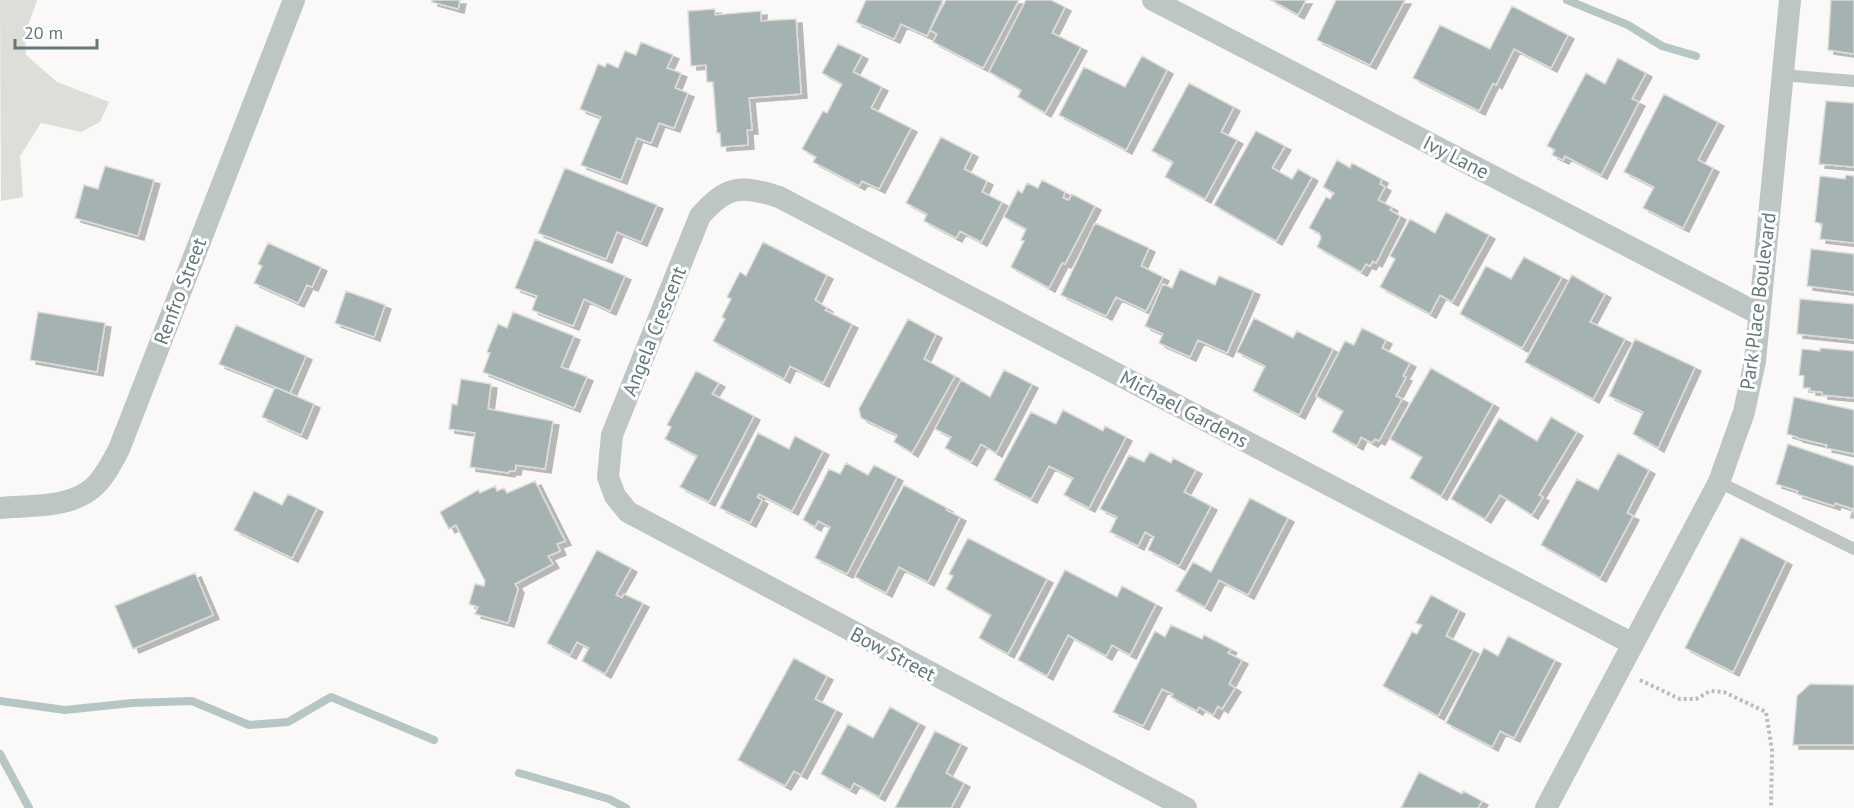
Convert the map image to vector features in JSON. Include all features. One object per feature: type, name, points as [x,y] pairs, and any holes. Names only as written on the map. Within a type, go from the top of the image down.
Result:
[{"type":"street","name":"Renfro Street","points":[[0,508],[62,503],[80,497],[97,484],[108,468],[123,438],[294,0]]},
{"type":"street","name":"Ivy Lane","points":[[1153,0],[1759,314]]},
{"type":"street","name":"Park Place Boulevard","points":[[1546,808],[1719,482],[1744,412],[1755,361],[1790,0]]},
{"type":"street","name":"Angela Crescent","points":[[611,487],[608,477],[608,459],[612,435],[695,227],[700,216],[713,201],[731,190]]},
{"type":"street","name":"Michael Gardens","points":[[731,190],[755,190],[779,197],[1633,644]]},
{"type":"street","name":"Bow Street","points":[[611,487],[628,512],[644,522],[1186,808]]},
{"type":"lane","points":[[1782,75],[1854,81]]},
{"type":"lane","points":[[1719,482],[1854,549]]},
{"type":"path","points":[[1635,677],[1680,699],[1696,699],[1710,692],[1724,692],[1766,712],[1772,750],[1771,808]]},
{"type":"shaded area","points":[[0,0],[37,0],[25,35],[26,55],[57,82],[109,102],[100,122],[81,132],[41,123],[20,156],[23,197],[1,201]]},
{"type":"building","points":[[432,0],[460,0],[458,9],[432,2]]},
{"type":"building","points":[[866,0],[943,0],[927,36],[901,24],[894,39],[856,22]]},
{"type":"building","points":[[946,0],[1019,0],[983,68],[933,42],[937,34],[930,30]]},
{"type":"building","points":[[1026,0],[1051,0],[1065,7],[1052,33],[1081,47],[1045,113],[1018,97],[1021,90],[989,72]]},
{"type":"building","points":[[1271,0],[1306,0],[1298,15]]},
{"type":"building","points":[[1336,0],[1405,0],[1370,65],[1317,40]]},
{"type":"building","points":[[1831,0],[1854,0],[1854,54],[1828,50]]},
{"type":"building","points":[[1512,6],[1568,35],[1551,68],[1514,49],[1496,85],[1493,83],[1479,111],[1413,78],[1440,25],[1490,49]]},
{"type":"building","points":[[715,9],[715,15],[761,11],[761,21],[796,19],[801,94],[749,98],[752,130],[747,130],[748,145],[721,147],[720,133],[717,133],[713,82],[707,82],[706,65],[691,66],[688,11]]},
{"type":"building","points":[[641,42],[673,55],[667,68],[681,73],[675,88],[688,93],[674,128],[659,123],[651,143],[637,138],[621,180],[581,165],[601,117],[580,109],[598,64],[605,67],[607,63],[618,68],[625,51],[636,55]]},
{"type":"building","points":[[838,44],[862,55],[853,72],[882,87],[871,108],[911,128],[879,189],[862,181],[859,186],[813,162],[816,157],[802,149],[823,111],[827,113],[842,84],[822,73]]},
{"type":"building","points":[[1142,56],[1167,70],[1126,150],[1059,115],[1084,67],[1125,87]]},
{"type":"building","points":[[1618,58],[1646,73],[1632,99],[1639,102],[1601,175],[1565,156],[1563,160],[1552,155],[1555,150],[1547,146],[1586,73],[1605,84]]},
{"type":"building","points":[[1189,83],[1234,107],[1221,132],[1237,140],[1205,199],[1165,177],[1173,162],[1152,151]]},
{"type":"building","points":[[1664,94],[1718,122],[1698,160],[1713,168],[1683,228],[1643,208],[1654,187],[1624,172]]},
{"type":"building","points":[[1826,101],[1854,103],[1854,167],[1819,164]]},
{"type":"building","points":[[1256,131],[1285,146],[1272,168],[1292,179],[1298,169],[1312,177],[1276,241],[1214,205]]},
{"type":"building","points":[[941,137],[972,153],[964,169],[987,181],[982,192],[1002,202],[981,242],[960,231],[956,238],[924,221],[927,214],[906,203]]},
{"type":"building","points":[[1337,160],[1350,168],[1352,163],[1382,179],[1380,184],[1385,187],[1378,200],[1392,207],[1390,210],[1400,216],[1376,263],[1373,261],[1370,266],[1366,264],[1361,272],[1317,247],[1321,238],[1319,233],[1309,228],[1326,197],[1330,199],[1334,193],[1323,187]]},
{"type":"building","points":[[105,166],[154,180],[138,236],[75,218],[84,185],[98,189]]},
{"type":"building","points":[[565,168],[657,205],[641,242],[617,232],[606,259],[538,233]]},
{"type":"building","points":[[1846,175],[1854,176],[1854,243],[1820,239],[1822,224],[1815,222],[1820,176],[1845,179]]},
{"type":"building","points":[[1042,180],[1065,192],[1063,198],[1069,200],[1072,194],[1095,206],[1065,264],[1062,263],[1049,288],[1011,267],[1024,241],[1021,240],[1026,229],[1004,217],[1018,190],[1022,193],[1027,183],[1038,188]]},
{"type":"building","points":[[1446,212],[1489,235],[1452,302],[1440,295],[1430,314],[1380,287],[1395,259],[1390,256],[1410,219],[1435,233]]},
{"type":"building","points":[[1095,223],[1149,248],[1141,266],[1163,277],[1146,311],[1116,297],[1106,316],[1061,295]]},
{"type":"building","points":[[535,239],[625,276],[610,311],[584,299],[573,326],[532,310],[537,296],[515,288]]},
{"type":"building","points":[[763,242],[827,275],[815,300],[827,308],[825,310],[852,324],[823,383],[790,366],[784,379],[713,341],[725,319],[722,317],[731,299],[727,297],[740,272],[746,276]]},
{"type":"building","points":[[268,243],[321,267],[312,287],[307,285],[298,303],[254,283],[262,266],[258,264]]},
{"type":"building","points":[[1811,249],[1854,254],[1854,292],[1807,286]]},
{"type":"building","points":[[1524,257],[1562,277],[1522,348],[1460,314],[1486,266],[1511,279]]},
{"type":"building","points":[[1180,269],[1215,285],[1219,276],[1254,291],[1227,353],[1198,340],[1190,357],[1159,343],[1163,334],[1145,326],[1163,284],[1172,288]]},
{"type":"building","points":[[1572,275],[1605,294],[1590,322],[1625,339],[1593,399],[1525,362]]},
{"type":"building","points":[[346,291],[385,305],[374,337],[335,323]]},
{"type":"building","points":[[1800,299],[1854,304],[1854,340],[1797,334]]},
{"type":"building","points":[[38,312],[105,323],[97,372],[30,360]]},
{"type":"building","points":[[513,312],[574,336],[561,367],[587,377],[574,408],[483,372],[490,353],[487,352],[498,324],[507,328]]},
{"type":"building","points":[[1254,318],[1293,338],[1297,331],[1333,349],[1299,415],[1253,391],[1265,366],[1237,352]]},
{"type":"building","points":[[908,319],[936,334],[924,359],[955,376],[912,453],[894,442],[897,435],[861,418],[859,409]]},
{"type":"building","points":[[236,325],[306,356],[290,393],[219,364]]},
{"type":"building","points":[[1362,328],[1386,340],[1382,348],[1410,363],[1396,396],[1402,399],[1379,441],[1375,439],[1372,443],[1361,437],[1357,446],[1332,432],[1343,411],[1316,396],[1345,341],[1354,345]]},
{"type":"building","points":[[1635,339],[1695,367],[1658,448],[1633,434],[1643,412],[1609,396]]},
{"type":"building","points":[[1820,348],[1854,351],[1854,398],[1822,395],[1822,392],[1803,388],[1804,376],[1799,375],[1802,349],[1820,351]]},
{"type":"building","points":[[1431,368],[1493,404],[1441,496],[1410,478],[1422,457],[1390,439]]},
{"type":"building","points":[[1004,370],[1032,384],[996,453],[981,444],[971,462],[945,448],[951,437],[935,429],[961,380],[990,397]]},
{"type":"building","points":[[696,371],[719,383],[712,394],[754,416],[709,502],[680,487],[697,456],[665,439],[671,427],[667,425]]},
{"type":"building","points":[[461,379],[491,384],[488,409],[553,421],[545,469],[516,465],[515,471],[509,471],[509,473],[470,467],[475,433],[449,429],[452,404],[457,405]]},
{"type":"building","points":[[275,387],[314,404],[301,435],[262,417]]},
{"type":"building","points":[[1794,397],[1854,410],[1854,454],[1826,448],[1827,445],[1787,434]]},
{"type":"building","points":[[1063,410],[1103,431],[1105,426],[1126,437],[1089,508],[1064,495],[1073,478],[1049,466],[1031,499],[994,480],[1031,412],[1056,424]]},
{"type":"building","points":[[1551,417],[1577,432],[1539,495],[1543,497],[1532,515],[1500,495],[1485,519],[1451,499],[1499,418],[1537,441]]},
{"type":"building","points":[[758,433],[789,449],[795,436],[823,451],[792,511],[759,494],[757,497],[762,500],[750,523],[720,508]]},
{"type":"building","points":[[1788,444],[1854,466],[1854,519],[1850,518],[1853,509],[1835,503],[1834,506],[1797,494],[1798,491],[1776,484]]},
{"type":"building","points":[[1150,452],[1171,463],[1173,458],[1196,470],[1184,492],[1211,506],[1179,566],[1148,550],[1154,537],[1145,532],[1138,546],[1110,532],[1117,517],[1100,509],[1129,455],[1144,462]]},
{"type":"building","points":[[1618,453],[1649,470],[1627,513],[1633,516],[1600,578],[1541,545],[1577,479],[1598,490]]},
{"type":"building","points":[[846,463],[868,475],[874,465],[897,477],[847,574],[815,558],[830,527],[818,521],[815,527],[803,520],[829,469],[840,474]]},
{"type":"building","points":[[535,481],[565,541],[557,544],[560,551],[548,556],[553,564],[515,584],[518,589],[508,623],[475,614],[478,607],[469,604],[475,584],[484,586],[485,581],[456,525],[449,529],[440,512],[478,490],[480,493],[495,486],[497,491],[504,488],[507,493]]},
{"type":"building","points":[[904,485],[960,517],[928,582],[899,567],[886,593],[855,577]]},
{"type":"building","points":[[254,491],[282,505],[288,494],[317,508],[292,558],[234,530]]},
{"type":"building","points":[[1250,498],[1288,518],[1248,595],[1219,580],[1205,607],[1176,591],[1193,562],[1211,572]]},
{"type":"building","points":[[1741,537],[1786,561],[1733,672],[1685,648]]},
{"type":"building","points":[[968,538],[1047,579],[1008,654],[979,638],[991,615],[946,589],[953,576],[949,574]]},
{"type":"building","points":[[597,550],[631,568],[616,595],[622,598],[624,594],[643,603],[605,674],[582,661],[589,648],[577,642],[570,655],[547,643]]},
{"type":"building","points":[[1065,570],[1117,597],[1122,586],[1156,604],[1130,655],[1112,645],[1106,656],[1068,635],[1047,676],[1018,660]]},
{"type":"building","points":[[195,573],[213,615],[133,649],[115,606]]},
{"type":"building","points":[[1431,595],[1459,610],[1446,636],[1473,650],[1438,716],[1383,686],[1412,632],[1417,634],[1422,625],[1416,623]]},
{"type":"building","points":[[1171,625],[1202,639],[1204,635],[1231,649],[1228,653],[1242,660],[1229,684],[1235,688],[1222,709],[1218,706],[1213,715],[1199,707],[1197,711],[1171,697],[1173,694],[1162,689],[1143,726],[1113,712],[1155,631],[1165,637]]},
{"type":"building","points":[[1508,636],[1555,660],[1514,738],[1500,731],[1492,747],[1446,723],[1484,648],[1498,656]]},
{"type":"building","points":[[794,658],[827,676],[815,699],[836,710],[801,775],[794,771],[785,786],[738,760]]},
{"type":"building","points":[[1810,684],[1854,685],[1854,745],[1793,745],[1797,696]]},
{"type":"building","points":[[890,707],[919,723],[879,797],[854,783],[850,790],[821,774],[848,724],[873,738]]},
{"type":"building","points":[[935,731],[961,744],[946,773],[964,783],[951,808],[895,808]]},
{"type":"building","points":[[1419,772],[1462,794],[1463,791],[1482,801],[1478,808],[1401,808]]},
{"type":"waterway","points":[[1567,0],[1628,25],[1662,46],[1696,56]]},
{"type":"waterway","points":[[0,701],[65,710],[132,703],[192,701],[249,725],[288,722],[331,697],[434,740]]},
{"type":"waterway","points":[[0,754],[29,808]]},
{"type":"waterway","points":[[519,773],[609,799],[626,808]]}]
